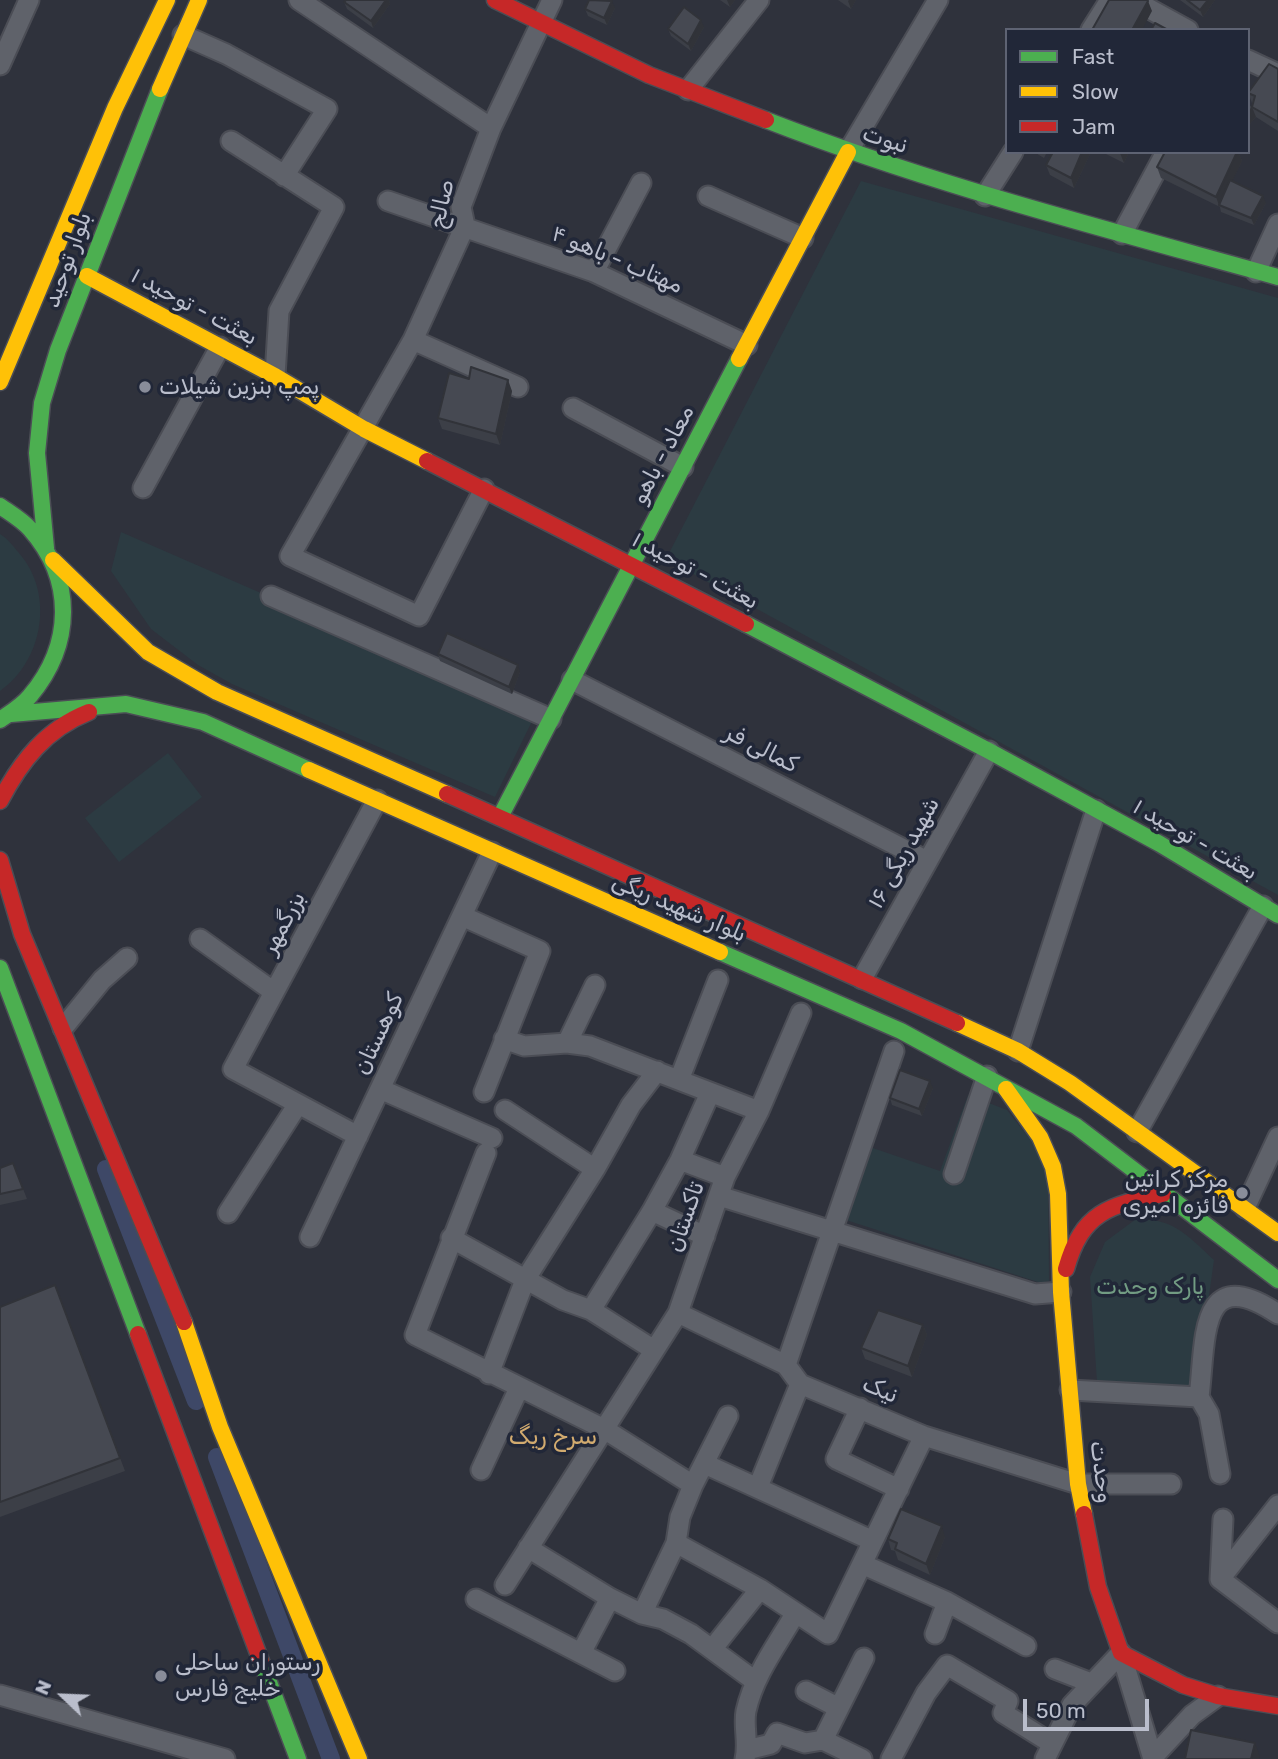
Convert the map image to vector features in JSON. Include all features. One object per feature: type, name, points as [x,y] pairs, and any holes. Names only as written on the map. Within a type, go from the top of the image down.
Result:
[{"type":"main road","name":"بلوار توحید","points":[[0,382],[115,108],[167,0]]},
{"type":"main road","name":"بلوار توحید","points":[[50,554],[37,453],[39,422],[57,355],[144,123],[199,0]]},
{"type":"main road","name":"نبوت","points":[[495,0],[649,75],[848,152],[985,196],[1278,277]]},
{"type":"main road","name":"معاد - باهو","points":[[500,817],[848,152]]},
{"type":"main road","name":"بعثت - توحید ۱","points":[[87,276],[275,376],[364,429],[632,564],[989,751],[1160,844],[1271,911]]},
{"type":"main road","name":"بلوار شهید ریگی","points":[[0,506],[24,523],[50,554],[148,652],[216,692],[1018,1051],[1070,1083],[1278,1233]]},
{"type":"main road","points":[[5,717],[36,691],[55,661],[64,628],[63,594],[50,554]]},
{"type":"main road","name":"بلوار شهید ریگی","points":[[5,717],[64,708],[126,704],[203,722],[901,1031],[1076,1126],[1278,1280]]},
{"type":"main road","points":[[0,801],[18,766],[45,737],[83,714],[108,706]]},
{"type":"main road","points":[[0,860],[22,934],[181,1312],[209,1431],[359,1759]]},
{"type":"main road","points":[[0,968],[298,1759]]},
{"type":"main road","points":[[20,1021],[63,1028]]},
{"type":"main road","points":[[995,1080],[1040,1138],[1053,1167],[1058,1194],[1061,1292]]},
{"type":"main road","points":[[1061,1292],[1073,1241],[1092,1218],[1112,1206],[1163,1194]]},
{"type":"main road","name":"وحدت","points":[[1061,1292],[1078,1484],[1098,1587],[1121,1653]]},
{"type":"main road","points":[[177,1442],[209,1431]]},
{"type":"main road","points":[[1121,1653],[1183,1685],[1218,1696],[1278,1706]]},
{"type":"street","points":[[0,65],[29,0]]},
{"type":"street","points":[[299,0],[491,128]]},
{"type":"street","name":"صالح","points":[[484,489],[419,616],[290,556],[413,340],[466,226],[461,207],[491,128],[552,0]]},
{"type":"street","points":[[688,90],[759,0]]},
{"type":"street","points":[[848,152],[938,0]]},
{"type":"street","points":[[1092,28],[1110,0]]},
{"type":"street","points":[[1133,0],[1184,28]]},
{"type":"street","points":[[183,35],[226,54],[327,108],[285,176]]},
{"type":"street","points":[[1250,61],[1278,74]]},
{"type":"street","points":[[231,141],[334,207],[279,311],[275,376]]},
{"type":"street","points":[[985,196],[1012,154]]},
{"type":"street","points":[[1122,234],[1165,154]]},
{"type":"street","points":[[594,272],[641,183]]},
{"type":"street","points":[[708,195],[803,238]]},
{"type":"street","name":"مهتاب - باهو ۴","points":[[388,201],[594,272],[747,345]]},
{"type":"street","points":[[1256,272],[1278,224]]},
{"type":"street","points":[[413,340],[519,387]]},
{"type":"street","points":[[143,488],[220,348]]},
{"type":"street","points":[[573,408],[682,467]]},
{"type":"street","points":[[271,596],[551,719]]},
{"type":"street","name":"کمالی فر","points":[[572,680],[927,861]]},
{"type":"street","name":"شهید ریگی ۱۶","points":[[862,979],[989,751]]},
{"type":"street","name":"بزرگمهر","points":[[298,1104],[233,1069],[377,800]]},
{"type":"street","points":[[1018,1051],[1096,810]]},
{"type":"street","name":"کوهستان","points":[[310,1237],[492,852]]},
{"type":"street","points":[[1137,1132],[1271,911]]},
{"type":"street","points":[[462,916],[540,951],[484,1092]]},
{"type":"street","points":[[200,939],[274,992]]},
{"type":"street","points":[[63,1028],[102,980],[127,958]]},
{"type":"street","points":[[679,1080],[718,980]]},
{"type":"street","points":[[567,1043],[595,985]]},
{"type":"street","name":"تاکستان","points":[[505,1585],[678,1313],[725,1177],[759,1111],[800,1013]]},
{"type":"street","points":[[504,1039],[524,1045],[567,1043],[590,1046],[759,1111]]},
{"type":"street","points":[[786,1364],[894,1051]]},
{"type":"street","points":[[489,1374],[525,1279],[595,1169],[631,1105],[657,1071]]},
{"type":"street","points":[[954,1174],[995,1080]]},
{"type":"street","points":[[380,1089],[489,1146],[415,1335],[604,1429],[693,1485]]},
{"type":"street","points":[[591,1310],[680,1160],[710,1093]]},
{"type":"street","points":[[228,1213],[298,1104],[358,1136]]},
{"type":"street","points":[[505,1110],[595,1169]]},
{"type":"street","points":[[1245,1208],[1278,1137]]},
{"type":"street","points":[[680,1160],[725,1177]]},
{"type":"street","points":[[719,1196],[1035,1294],[1061,1292]]},
{"type":"street","points":[[652,1211],[705,1236]]},
{"type":"street","points":[[451,1238],[564,1300],[591,1310],[654,1350]]},
{"type":"street","points":[[1220,1474],[1209,1415],[1199,1397],[1208,1321],[1212,1309],[1219,1301],[1235,1295],[1252,1300],[1278,1314]]},
{"type":"street","points":[[678,1313],[786,1364],[800,1384],[758,1487]]},
{"type":"street","name":"نیک","points":[[800,1384],[924,1436],[1078,1484],[1171,1484]]},
{"type":"street","points":[[481,1470],[519,1388]]},
{"type":"street","points":[[1070,1390],[1199,1397]]},
{"type":"street","points":[[860,1408],[836,1460],[899,1489]]},
{"type":"street","points":[[642,1614],[676,1543],[680,1517],[693,1485],[728,1416]]},
{"type":"street","points":[[676,1543],[760,1589],[828,1634],[924,1436]]},
{"type":"street","points":[[705,1464],[873,1541]]},
{"type":"street","points":[[1220,1579],[1278,1505]]},
{"type":"street","points":[[1220,1579],[1223,1519]]},
{"type":"street","points":[[528,1548],[610,1598],[642,1614],[663,1619],[713,1648],[755,1681]]},
{"type":"street","points":[[862,1563],[947,1602],[1026,1646]]},
{"type":"street","points":[[1220,1579],[1278,1623]]},
{"type":"street","points":[[713,1648],[760,1589]]},
{"type":"street","points":[[581,1653],[610,1598]]},
{"type":"street","points":[[476,1599],[615,1671]]},
{"type":"street","points":[[934,1634],[947,1602]]},
{"type":"street","points":[[795,1614],[755,1681],[745,1714],[746,1755],[771,1744],[777,1732],[805,1743],[823,1740],[862,1759]]},
{"type":"street","points":[[891,1759],[926,1693],[947,1665],[1009,1701],[1003,1713],[1048,1751],[1072,1705],[1121,1653],[1153,1758]]},
{"type":"street","points":[[823,1740],[863,1658]]},
{"type":"street","points":[[1055,1669],[1091,1683]]},
{"type":"street","points":[[806,1691],[839,1708]]},
{"type":"street","points":[[0,1695],[225,1759]]},
{"type":"street","points":[[1153,1758],[1192,1715],[1218,1696]]},
{"type":"green space","points":[[861,181],[1278,298],[1278,895],[666,559]]},
{"type":"green space","points":[[121,532],[536,713],[495,797],[232,684],[198,665],[151,629],[111,571]]},
{"type":"green space","points":[[0,534],[30,569],[40,607],[39,626],[26,663],[15,678],[0,691]]},
{"type":"green space","points":[[168,753],[202,797],[119,862],[85,818]]},
{"type":"green space","points":[[968,1095],[1007,1110],[1048,1162],[1049,1281],[1041,1283],[843,1219],[867,1146],[940,1171]]},
{"type":"green space","name":"پارک وحدت","points":[[1136,1219],[1149,1219],[1171,1225],[1188,1236],[1214,1260],[1196,1388],[1097,1382],[1090,1277],[1105,1242]]},
{"type":"building","points":[[386,0],[371,21],[344,2]]},
{"type":"building","points":[[589,0],[612,1],[604,18],[585,9]]},
{"type":"building","points":[[1109,0],[1148,1],[1133,28],[1093,28]]},
{"type":"building","points":[[1187,0],[1208,0],[1200,10]]},
{"type":"building","points":[[684,7],[701,20],[688,44],[668,29]]},
{"type":"building","points":[[1269,64],[1278,69],[1278,122],[1252,107],[1255,96],[1250,94]]},
{"type":"building","points":[[1052,154],[1081,154],[1071,178],[1046,165]]},
{"type":"building","points":[[1164,154],[1236,154],[1216,197],[1157,167]]},
{"type":"building","points":[[1230,180],[1263,196],[1251,218],[1219,205]]},
{"type":"building","points":[[471,367],[508,380],[496,434],[438,418],[449,373],[469,379]]},
{"type":"building","points":[[447,633],[518,665],[509,687],[438,654]]},
{"type":"building","points":[[900,1070],[930,1081],[919,1109],[890,1098]]},
{"type":"building","points":[[13,1163],[23,1189],[0,1194],[0,1168]]},
{"type":"building","points":[[55,1285],[120,1458],[0,1502],[0,1307]]},
{"type":"building","points":[[878,1310],[923,1325],[908,1366],[861,1348]]},
{"type":"building","points":[[901,1509],[942,1526],[926,1564],[895,1549],[897,1543],[888,1539]]},
{"type":"building","points":[[1191,1730],[1255,1743],[1251,1759],[1185,1759]]},
{"type":"waterway","points":[[106,1169],[196,1401]]},
{"type":"waterway","points":[[217,1457],[331,1759]]},
{"type":"traffic: fast","points":[[46,548],[37,453],[42,403],[58,350],[160,89]]},
{"type":"traffic: fast","points":[[766,120],[956,186],[1278,277]]},
{"type":"traffic: fast","points":[[500,817],[739,359]]},
{"type":"traffic: fast","points":[[0,506],[27,526],[45,549],[55,569],[63,613],[61,634],[44,676],[27,700],[0,720]]},
{"type":"traffic: fast","points":[[746,624],[1160,844],[1278,915]]},
{"type":"traffic: fast","points":[[11,714],[126,704],[203,722],[309,770]]},
{"type":"traffic: fast","points":[[720,952],[901,1031],[1076,1126],[1278,1280]]},
{"type":"traffic: fast","points":[[0,968],[138,1334]]},
{"type":"traffic: fast","points":[[261,1661],[298,1759]]},
{"type":"traffic: slow","points":[[0,382],[115,108],[167,0]]},
{"type":"traffic: slow","points":[[160,89],[199,0]]},
{"type":"traffic: slow","points":[[739,359],[848,152]]},
{"type":"traffic: slow","points":[[87,276],[427,461]]},
{"type":"traffic: slow","points":[[53,560],[148,652],[217,692],[447,794]]},
{"type":"traffic: slow","points":[[309,770],[720,952]]},
{"type":"traffic: slow","points":[[957,1023],[1018,1051],[1070,1083],[1278,1233]]},
{"type":"traffic: slow","points":[[1006,1089],[1040,1137],[1053,1167],[1058,1194],[1061,1292],[1078,1484],[1084,1514]]},
{"type":"traffic: slow","points":[[184,1322],[220,1427],[359,1759]]},
{"type":"traffic: jam","points":[[495,0],[649,75],[766,120]]},
{"type":"traffic: jam","points":[[427,461],[746,624]]},
{"type":"traffic: jam","points":[[0,801],[36,748],[60,727],[89,712]]},
{"type":"traffic: jam","points":[[447,794],[957,1023]]},
{"type":"traffic: jam","points":[[0,860],[22,934],[184,1322]]},
{"type":"traffic: jam","points":[[1066,1269],[1080,1235],[1100,1214],[1127,1202],[1163,1194]]},
{"type":"traffic: jam","points":[[138,1334],[261,1661]]},
{"type":"traffic: jam","points":[[1084,1514],[1098,1587],[1121,1653],[1183,1685],[1218,1696],[1278,1706]]},
{"type":"place","name":"پمپ بنزین شیلات","points":[[145,387]]},
{"type":"place","name":"مرکز کراتین فائزه امیری","points":[[1242,1193]]},
{"type":"place","name":"رستوران ساحلی خلیج فارس","points":[[161,1676]]},
{"type":"district","name":"سرخ ریگ","points":[[553,1437]]}]
